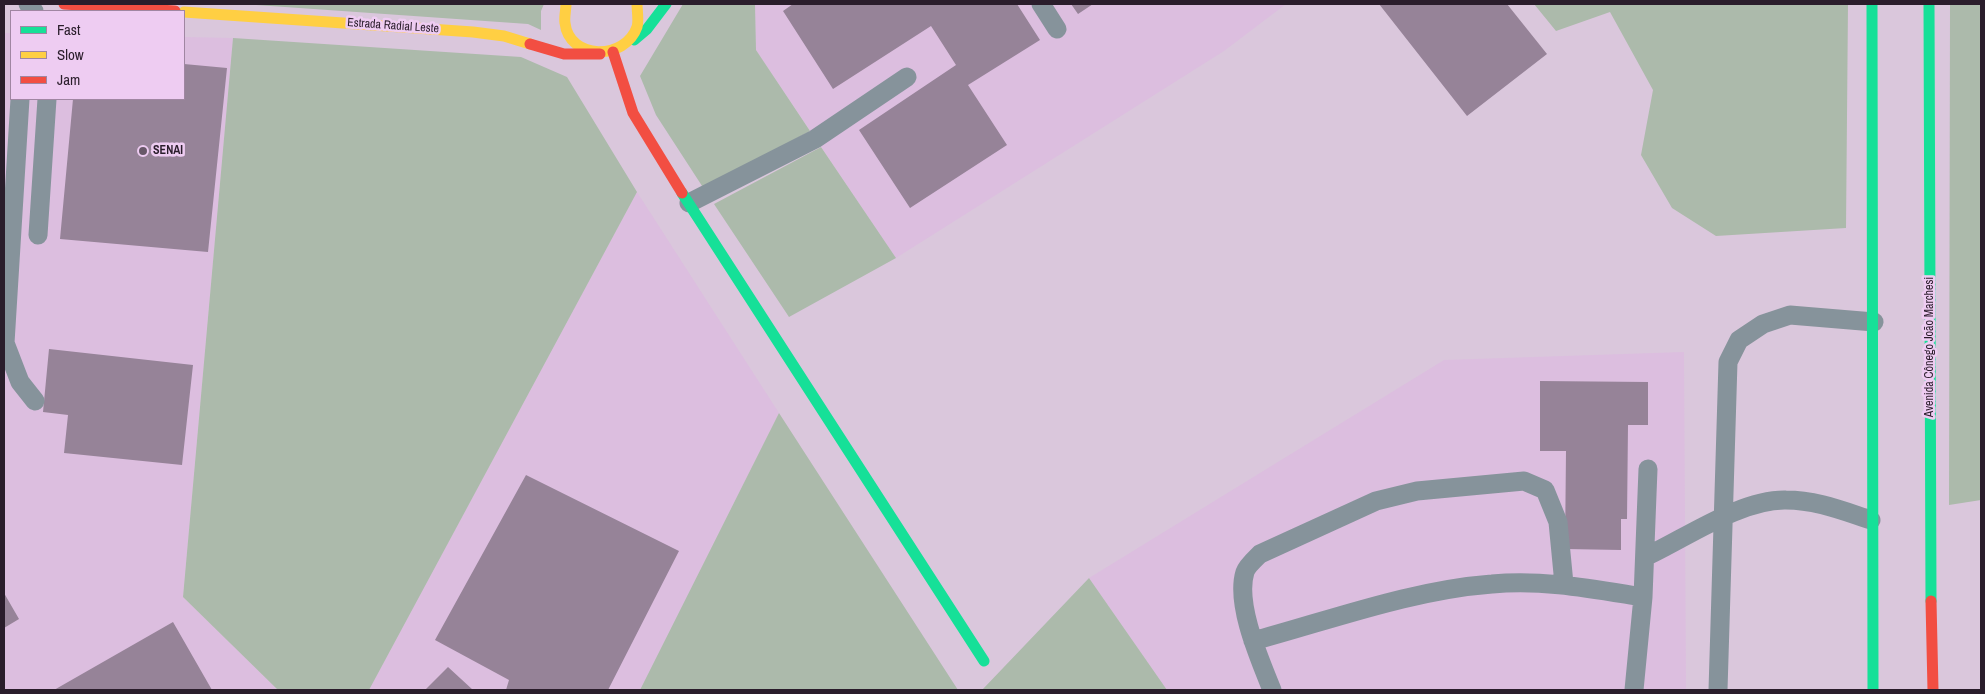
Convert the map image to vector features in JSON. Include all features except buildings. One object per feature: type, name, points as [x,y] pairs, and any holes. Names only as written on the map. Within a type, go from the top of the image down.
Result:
[{"type":"street","points":[[64,4],[158,10]]},
{"type":"street","points":[[566,4],[564,24],[569,36],[577,46],[588,52],[600,54]]},
{"type":"street","points":[[624,46],[633,37],[638,26],[640,14],[637,4]]},
{"type":"street","name":"Estrada Radial Leste","points":[[185,12],[473,32],[504,36],[564,54],[600,54],[613,52],[624,46],[646,29],[666,4]]},
{"type":"street","points":[[1872,4],[1874,322],[1871,520],[1873,690]]},
{"type":"street","name":"Avenida Cônego João Marchesi","points":[[1929,4],[1930,553],[1933,690]]},
{"type":"street","points":[[613,52],[632,113],[984,661]]},
{"type":"lane","points":[[1041,4],[1057,29]]},
{"type":"lane","points":[[689,203],[816,139],[907,77]]},
{"type":"lane","points":[[20,100],[5,344],[20,382],[35,401]]},
{"type":"lane","points":[[38,235],[47,100]]},
{"type":"lane","points":[[1718,690],[1728,362],[1739,340],[1763,324],[1790,315],[1874,322]]},
{"type":"lane","points":[[1634,690],[1643,597],[1648,470]]},
{"type":"lane","points":[[1272,690],[1253,642],[1242,589],[1246,570],[1260,554],[1376,501],[1417,491],[1524,481],[1545,490],[1558,522],[1564,584]]},
{"type":"lane","points":[[1645,557],[1723,517],[1756,503],[1785,500],[1822,504],[1871,520]]},
{"type":"lane","points":[[1253,642],[1443,589],[1494,583],[1564,584],[1643,597]]},
{"type":"shaded area","points":[[755,4],[1286,4],[1224,51],[896,258],[756,50]]},
{"type":"shaded area","points":[[4,33],[10,33],[10,100],[185,100],[185,37],[233,38],[183,597],[278,690],[4,690]]},
{"type":"shaded area","points":[[637,192],[779,413],[640,690],[369,690]]},
{"type":"shaded area","points":[[1684,352],[1686,690],[1167,690],[1089,578],[1444,360]]},
{"type":"green space","points":[[242,4],[544,4],[541,11],[541,30],[528,24]]},
{"type":"green space","points":[[683,4],[755,4],[756,50],[810,131],[704,189],[656,115],[640,76]]},
{"type":"green space","points":[[1534,4],[1848,4],[1846,228],[1716,236],[1672,208],[1641,155],[1653,90],[1610,12],[1556,31]]},
{"type":"green space","points":[[1950,4],[1981,4],[1981,500],[1949,505]]},
{"type":"green space","points":[[233,38],[521,57],[567,77],[637,192],[369,690],[278,690],[183,597]]},
{"type":"green space","points":[[821,147],[896,258],[789,317],[714,204]]},
{"type":"green space","points":[[779,413],[958,690],[640,690]]},
{"type":"green space","points":[[1089,578],[1167,690],[982,690]]},
{"type":"traffic: fast","points":[[634,40],[647,29],[666,4]]},
{"type":"traffic: fast","points":[[1872,4],[1873,690]]},
{"type":"traffic: fast","points":[[1929,4],[1931,601]]},
{"type":"traffic: fast","points":[[682,193],[984,661]]},
{"type":"traffic: slow","points":[[566,4],[565,21],[569,35],[576,44],[598,52],[621,46],[631,38],[638,25],[637,4]]},
{"type":"traffic: slow","points":[[185,12],[473,32],[504,36],[530,44]]},
{"type":"traffic: jam","points":[[64,4],[159,10]]},
{"type":"traffic: jam","points":[[530,44],[564,54],[600,54]]},
{"type":"traffic: jam","points":[[613,52],[633,113],[682,193]]},
{"type":"traffic: jam","points":[[1931,601],[1933,690]]},
{"type":"place","name":"SENAI","points":[[143,151]]}]
